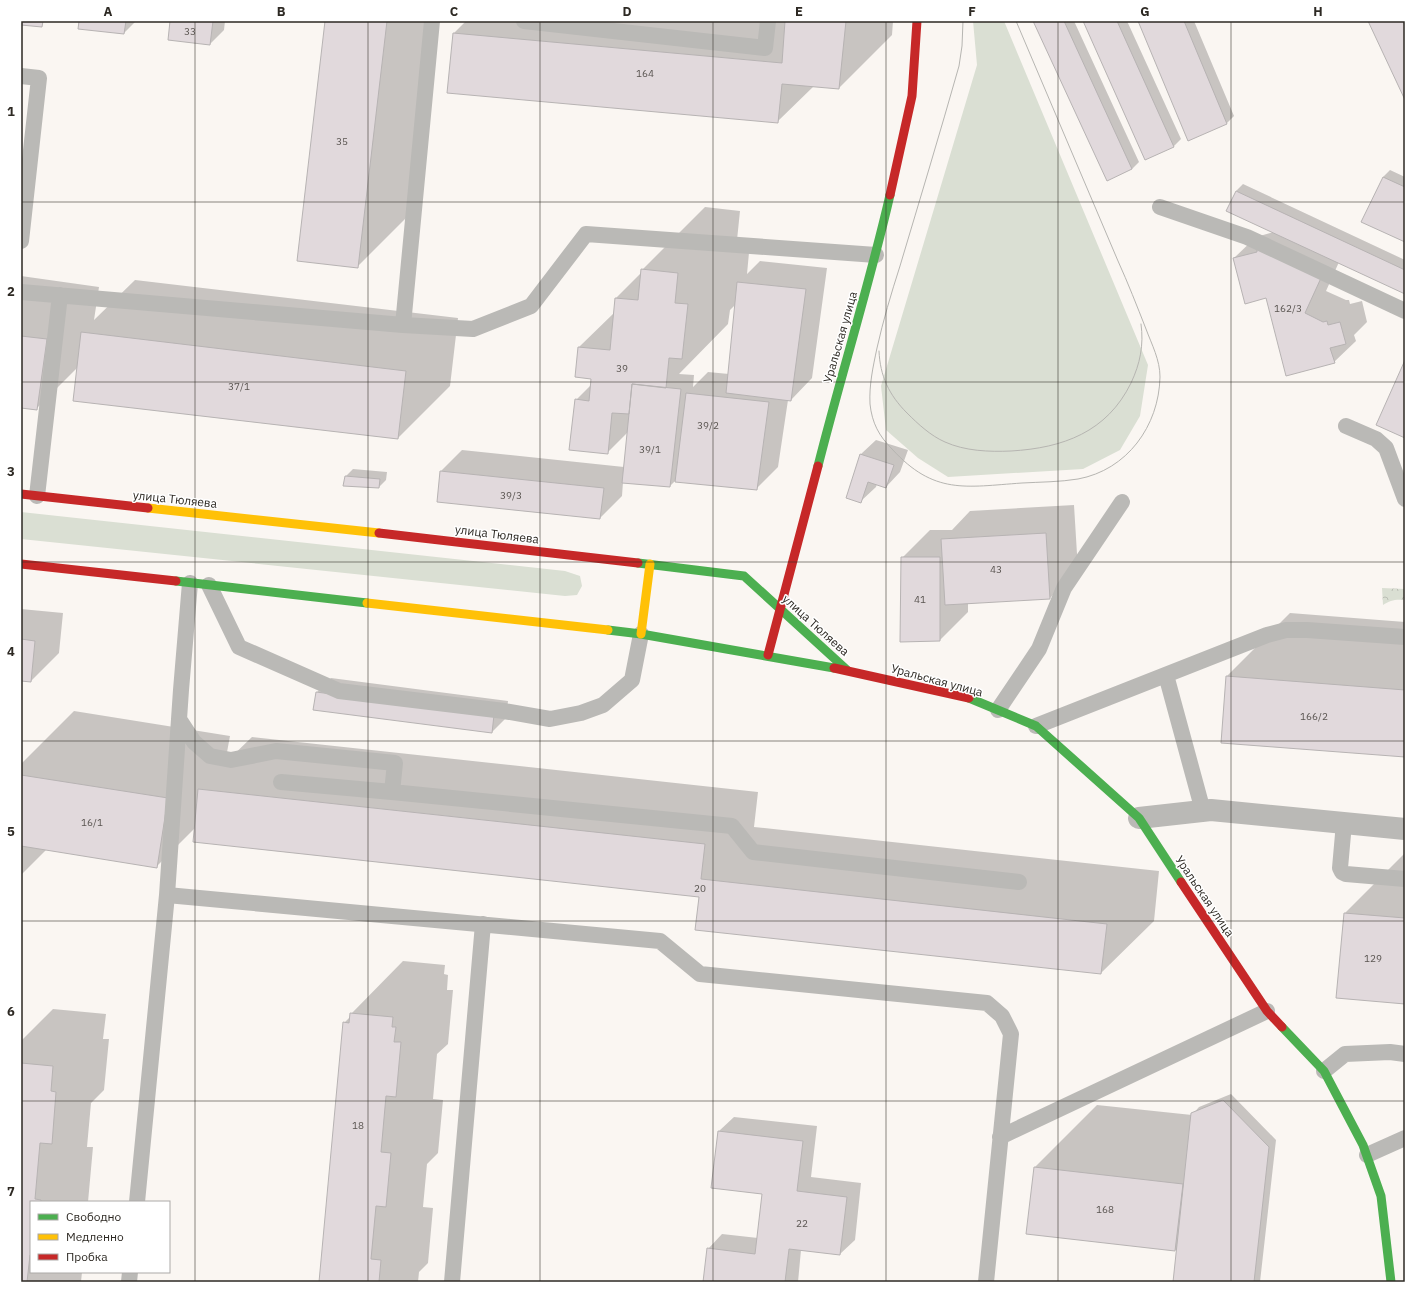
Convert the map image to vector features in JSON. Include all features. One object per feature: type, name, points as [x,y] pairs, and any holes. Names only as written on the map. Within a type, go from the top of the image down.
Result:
[{"type":"main road","name":"Уральская улица","points":[[768,655],[840,380],[876,255],[912,96],[917,21]]},
{"type":"main road","name":"улица Тюляева","points":[[21,494],[402,534],[744,576],[847,670]]},
{"type":"main road","name":"улица Тюляева","points":[[21,564],[641,634],[847,670]]},
{"type":"main road","points":[[641,634],[650,564]]},
{"type":"main road","name":"Уральская улица","points":[[847,670],[969,698],[1036,726],[1139,818],[1267,1011],[1324,1071],[1363,1145],[1381,1196],[1391,1282]]},
{"type":"street","points":[[1139,818],[1211,810],[1405,829]]},
{"type":"lane","points":[[403,325],[432,21]]},
{"type":"lane","points":[[524,21],[765,48],[768,21]]},
{"type":"lane","points":[[21,76],[40,78],[21,241]]},
{"type":"lane","points":[[1160,207],[1247,237],[1405,311]]},
{"type":"lane","points":[[21,292],[403,325],[473,329],[531,306],[586,234],[876,255]]},
{"type":"lane","points":[[37,496],[60,295]]},
{"type":"lane","points":[[1346,426],[1376,439],[1386,448],[1405,498]]},
{"type":"lane","points":[[998,710],[1039,649],[1064,588],[1122,502]]},
{"type":"lane","points":[[136,1201],[167,895],[190,583]]},
{"type":"lane","points":[[209,585],[239,647],[339,691],[504,711],[550,719],[581,713],[603,705],[632,680],[641,634]]},
{"type":"lane","points":[[1036,726],[1267,635],[1286,630],[1307,630],[1405,637]]},
{"type":"lane","points":[[1166,675],[1203,811]]},
{"type":"lane","points":[[179,719],[194,742],[210,756],[231,760],[276,751],[395,763],[392,792]]},
{"type":"lane","points":[[281,782],[732,826],[753,852],[1019,882]]},
{"type":"lane","points":[[1344,823],[1340,868],[1342,872],[1346,874],[1405,879]]},
{"type":"lane","points":[[167,895],[660,941],[700,974],[987,1003],[1002,1016],[1011,1034],[986,1282]]},
{"type":"lane","points":[[452,1282],[483,924]]},
{"type":"lane","points":[[1000,1137],[1267,1011]]},
{"type":"lane","points":[[1324,1071],[1345,1054],[1390,1052],[1405,1054]]},
{"type":"lane","points":[[1367,1155],[1405,1138]]},
{"type":"green space","points":[[973,21],[1004,21],[1148,365],[1140,416],[1120,450],[1083,469],[948,477],[918,458],[886,430],[881,386],[977,65]]},
{"type":"green space","points":[[21,512],[565,571],[580,576],[582,586],[577,595],[565,596],[21,539]]},
{"type":"green space","points":[[1382,588],[1405,589],[1405,600],[1393,600],[1383,605]]},
{"type":"building","points":[[21,21],[43,21],[42,27],[21,25]]},
{"type":"building","points":[[79,21],[126,21],[124,34],[78,29]]},
{"type":"building","points":[[170,21],[213,21],[210,45],[168,40]]},
{"type":"building","points":[[325,21],[387,21],[358,268],[297,261]]},
{"type":"building","points":[[785,21],[846,21],[839,89],[782,84],[778,123],[447,93],[453,33],[782,63]]},
{"type":"building","points":[[1033,21],[1064,21],[1132,169],[1107,181]]},
{"type":"building","points":[[1083,21],[1117,21],[1174,147],[1145,160]]},
{"type":"building","points":[[1138,21],[1184,21],[1227,124],[1188,141]]},
{"type":"building","points":[[1368,21],[1403,21],[1405,26],[1405,100]]},
{"type":"building","points":[[1383,177],[1405,187],[1405,242],[1361,222]]},
{"type":"building","points":[[1236,191],[1405,270],[1405,294],[1226,211]]},
{"type":"building","points":[[1257,248],[1321,278],[1305,313],[1323,322],[1327,321],[1328,325],[1340,322],[1346,344],[1330,348],[1335,363],[1286,376],[1266,298],[1245,304],[1233,258],[1257,252]]},
{"type":"building","points":[[641,269],[678,273],[675,303],[688,304],[682,359],[669,358],[666,388],[632,384],[629,414],[612,413],[608,454],[569,450],[575,399],[589,401],[591,379],[575,377],[578,347],[610,350],[615,298],[638,300]]},
{"type":"building","points":[[737,282],[806,289],[791,401],[726,393]]},
{"type":"building","points":[[81,332],[406,371],[398,439],[73,401]]},
{"type":"building","points":[[21,336],[47,339],[37,410],[21,408]]},
{"type":"building","points":[[1405,360],[1405,438],[1376,425]]},
{"type":"building","points":[[632,384],[681,389],[670,487],[622,483]]},
{"type":"building","points":[[686,393],[769,402],[757,490],[675,482]]},
{"type":"building","points":[[860,454],[894,465],[886,488],[868,482],[861,503],[846,498]]},
{"type":"building","points":[[440,471],[604,488],[600,519],[437,502]]},
{"type":"building","points":[[345,476],[380,479],[379,488],[343,486]]},
{"type":"building","points":[[1046,533],[1050,599],[945,605],[941,539]]},
{"type":"building","points":[[901,557],[940,557],[940,641],[900,642]]},
{"type":"building","points":[[21,639],[35,641],[31,682],[21,681]]},
{"type":"building","points":[[1226,676],[1405,690],[1405,757],[1221,743]]},
{"type":"building","points":[[316,692],[494,715],[492,733],[313,710]]},
{"type":"building","points":[[21,775],[168,798],[157,868],[21,846]]},
{"type":"building","points":[[198,789],[705,844],[701,879],[1107,924],[1101,974],[695,930],[699,897],[193,842]]},
{"type":"building","points":[[1344,913],[1405,918],[1405,1004],[1336,998]]},
{"type":"building","points":[[350,1013],[393,1017],[392,1027],[396,1027],[394,1042],[401,1042],[396,1097],[386,1096],[381,1152],[391,1153],[386,1207],[376,1206],[371,1259],[381,1260],[379,1282],[319,1282],[343,1022],[349,1023]]},
{"type":"building","points":[[21,1063],[53,1066],[51,1091],[56,1092],[52,1144],[40,1143],[35,1199],[41,1201],[30,1201],[30,1255],[27,1282],[21,1282]]},
{"type":"building","points":[[1223,1100],[1269,1147],[1254,1282],[1173,1282],[1191,1113]]},
{"type":"building","points":[[718,1131],[803,1141],[797,1191],[847,1197],[840,1255],[789,1249],[785,1282],[703,1282],[707,1248],[755,1254],[762,1194],[711,1188]]},
{"type":"building","points":[[1034,1167],[1183,1184],[1175,1251],[1026,1234]]},
{"type":"tram line","points":[[963,21],[962,46],[959,66],[877,348],[871,383],[870,404],[872,417],[880,434],[887,444],[907,464],[922,474],[937,481],[951,485],[967,486],[1064,481],[1096,474],[1111,466],[1125,456],[1137,443],[1147,428],[1154,412],[1160,377],[1160,371],[1153,347],[1016,21]]},
{"type":"tram line","points":[[879,351],[881,369],[890,392],[907,413],[930,433],[945,442],[961,447],[986,451],[1011,451],[1048,446],[1065,441],[1082,434],[1109,414],[1121,400],[1137,369],[1142,347],[1141,324]]},
{"type":"traffic: fast","points":[[818,466],[890,195]]},
{"type":"traffic: fast","points":[[638,563],[744,576],[847,670]]},
{"type":"traffic: fast","points":[[176,581],[367,603]]},
{"type":"traffic: fast","points":[[608,630],[641,634],[834,668]]},
{"type":"traffic: fast","points":[[969,698],[1036,726],[1139,818],[1181,882]]},
{"type":"traffic: fast","points":[[1282,1027],[1324,1071],[1363,1145],[1381,1196],[1391,1282]]},
{"type":"traffic: slow","points":[[148,508],[379,533]]},
{"type":"traffic: slow","points":[[641,634],[650,564]]},
{"type":"traffic: slow","points":[[367,603],[608,630]]},
{"type":"traffic: jam","points":[[890,195],[912,96],[917,21]]},
{"type":"traffic: jam","points":[[768,655],[818,466]]},
{"type":"traffic: jam","points":[[21,494],[148,508]]},
{"type":"traffic: jam","points":[[379,533],[638,563]]},
{"type":"traffic: jam","points":[[21,564],[176,581]]},
{"type":"traffic: jam","points":[[834,668],[969,698]]},
{"type":"traffic: jam","points":[[1181,882],[1267,1011],[1282,1027]]}]
